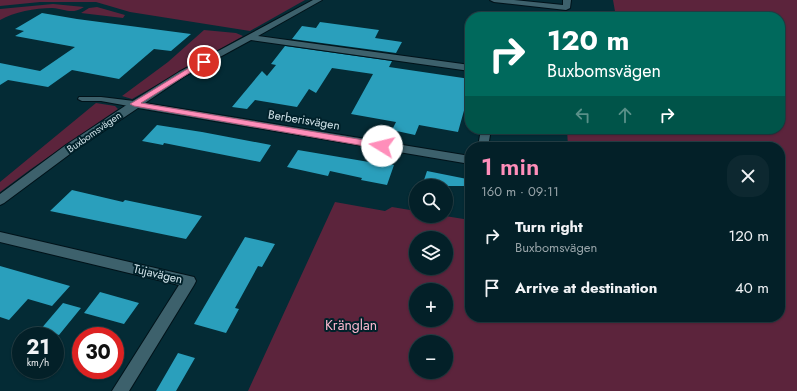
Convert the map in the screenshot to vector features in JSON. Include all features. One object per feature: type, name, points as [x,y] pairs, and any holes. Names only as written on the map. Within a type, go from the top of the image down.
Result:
[{"type":"street","name":"Buxbomsvägen","points":[[0,200],[70,148],[134,104],[182,74],[318,0]]},
{"type":"street","points":[[494,0],[566,8],[567,0]]},
{"type":"street","points":[[248,37],[465,67]]},
{"type":"street","name":"Berberisvägen","points":[[134,104],[465,159]]},
{"type":"street","name":"Tujavägen","points":[[0,237],[189,281],[120,391]]},
{"type":"lane","points":[[82,99],[101,99],[134,104]]},
{"type":"green space","points":[[0,0],[305,0],[250,31],[130,12],[96,2],[40,2],[0,6]]},
{"type":"green space","name":"Kränglan","points":[[613,0],[797,0],[797,391],[248,391],[335,202],[385,211],[392,207],[409,210],[409,223],[453,223],[453,217],[465,219],[465,322],[785,322],[785,142],[568,142],[567,134],[785,134],[785,12],[615,12]]},
{"type":"green space","points":[[53,4],[84,7],[75,11],[52,8],[32,10],[18,13],[0,20],[0,9]]},
{"type":"green space","points":[[97,7],[125,15],[123,18],[81,13],[89,8]]},
{"type":"green space","points":[[204,30],[236,33],[243,36],[132,99],[122,96],[168,62]]},
{"type":"green space","points":[[96,103],[115,106],[118,109],[0,192],[0,182]]},
{"type":"building","points":[[42,13],[191,34],[171,51],[154,49],[119,79],[72,70],[48,87],[8,80],[0,85],[0,63],[40,71],[75,47],[15,36],[24,31],[15,29]]},
{"type":"building","points":[[320,22],[379,30],[375,38],[402,42],[396,53],[292,39],[302,26],[316,28]]},
{"type":"building","points":[[285,46],[392,61],[389,67],[465,78],[465,107],[458,132],[419,125],[415,135],[392,130],[396,122],[351,114],[373,74],[332,68],[316,93],[309,89],[297,107],[255,100],[247,109],[232,107],[262,71],[267,76],[276,65],[271,64]]},
{"type":"building","points":[[157,125],[271,145],[260,162],[164,143],[163,145],[142,141]]},
{"type":"building","points":[[298,150],[394,165],[387,185],[361,180],[362,178],[330,171],[328,176],[287,167]]},
{"type":"building","points":[[427,171],[465,179],[465,186],[453,186],[453,179],[424,179]]},
{"type":"building","points":[[72,190],[123,202],[125,200],[202,216],[186,239],[50,211]]},
{"type":"building","points":[[245,237],[275,244],[262,267],[258,266],[235,308],[239,309],[226,333],[194,324]]},
{"type":"building","points":[[0,266],[70,286],[52,306],[28,299],[9,320],[0,317]]},
{"type":"building","points":[[100,292],[139,303],[124,324],[84,313]]},
{"type":"building","points":[[63,303],[81,308],[64,329],[64,327],[43,327]]},
{"type":"building","points":[[178,353],[195,358],[176,391],[156,391]]},
{"type":"route","points":[[204,62],[134,104],[382,146]]}]
